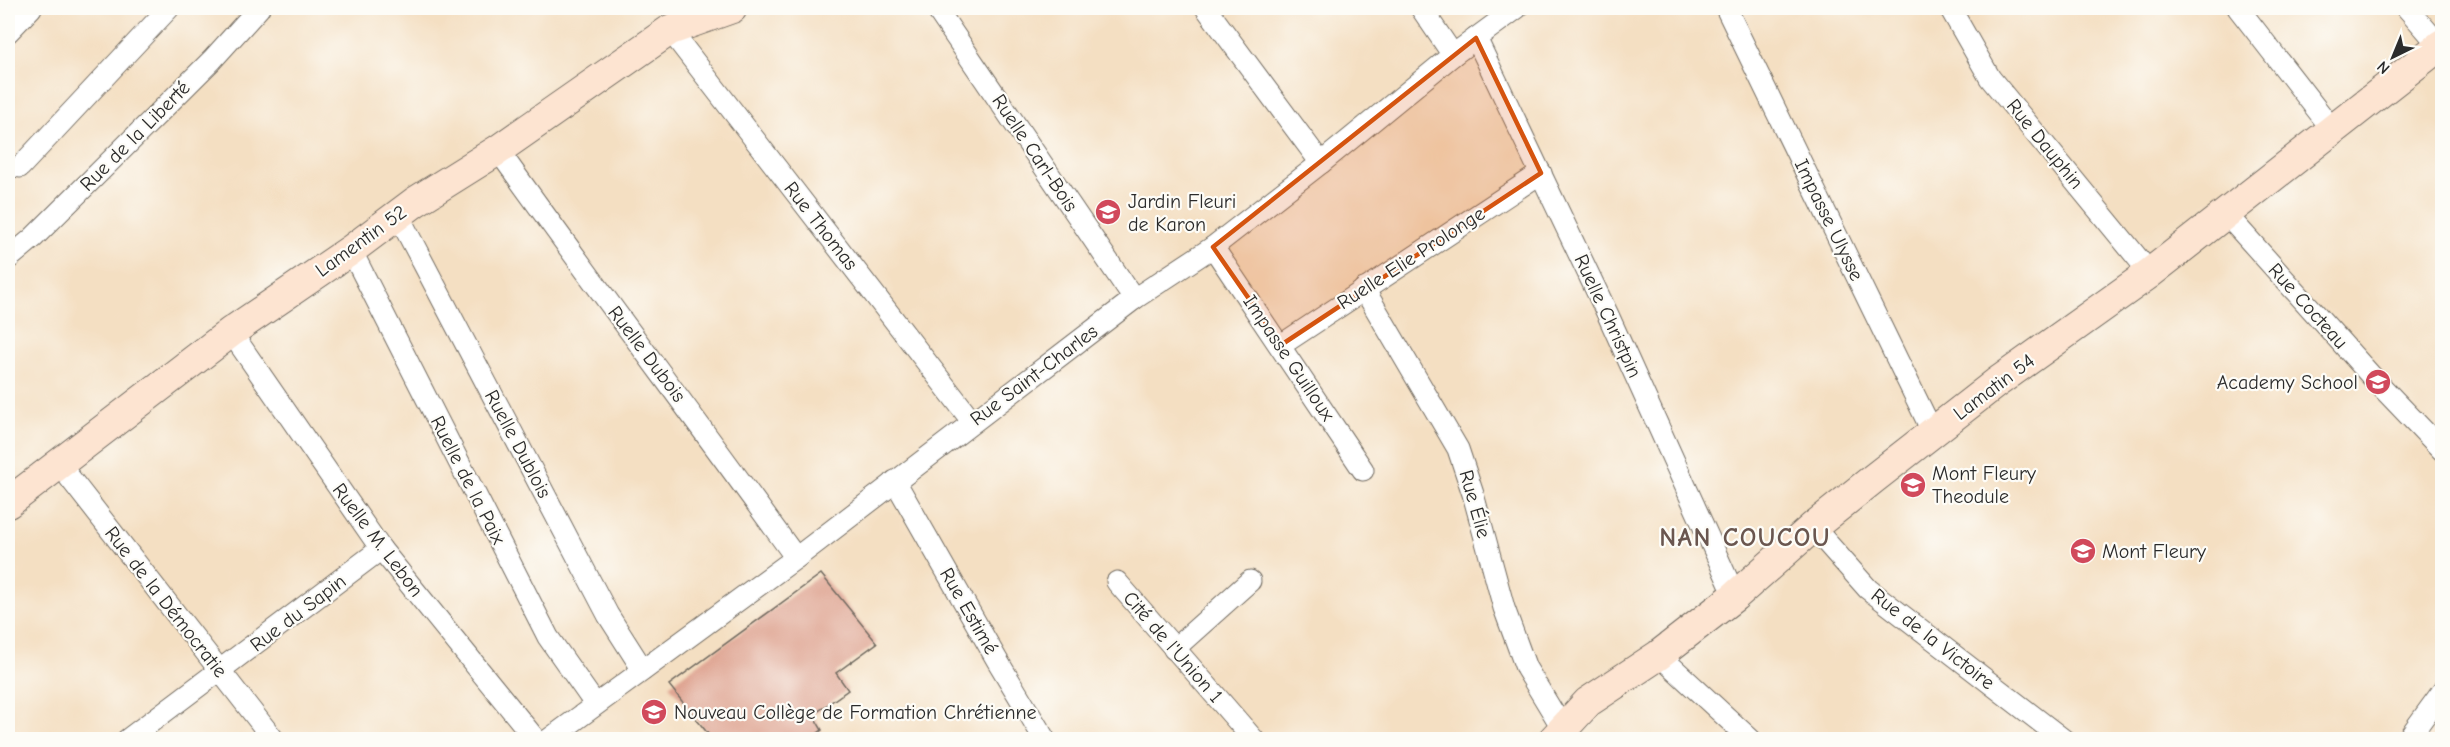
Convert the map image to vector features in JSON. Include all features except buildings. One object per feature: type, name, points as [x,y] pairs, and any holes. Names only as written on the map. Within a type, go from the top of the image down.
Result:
[{"type":"street","points":[[8,32],[31,8]]},
{"type":"street","points":[[20,167],[169,8]]},
{"type":"street","name":"Rue de la Liberté","points":[[8,259],[33,238],[212,60],[259,8]]},
{"type":"street","name":"Lamentin 52","points":[[8,503],[231,332],[398,215],[498,150],[670,30],[732,8]]},
{"type":"street","name":"Ruelle Carl-Bois","points":[[936,8],[1134,299]]},
{"type":"street","points":[[1206,8],[1322,163]]},
{"type":"street","points":[[1421,8],[1453,55]]},
{"type":"street","name":"Rue Saint-Charles","points":[[548,740],[796,558],[1134,299],[1213,247],[1322,163],[1453,55],[1517,8]]},
{"type":"street","name":"Impasse Ulysse","points":[[1726,8],[1933,433]]},
{"type":"street","name":"Rue Dauphin","points":[[1950,8],[1990,78],[2150,273]]},
{"type":"street","points":[[2238,8],[2332,129]]},
{"type":"street","points":[[2407,8],[2441,45]]},
{"type":"street","name":"Rue Thomas","points":[[670,30],[972,422]]},
{"type":"street","name":"Ruelle Christpin","points":[[1476,38],[1541,173],[1735,596]]},
{"type":"street","name":"Lamatin 54","points":[[1558,734],[1588,702],[1659,655],[1735,596],[1813,527],[1996,383],[2150,273],[2441,45]]},
{"type":"street","name":"Ruelle Dubois","points":[[498,150],[603,297],[796,558]]},
{"type":"street","name":"Ruelle Elie Prolonge","points":[[1281,345],[1541,173]]},
{"type":"street","name":"Rue Cocteau","points":[[2225,213],[2375,380],[2442,450]]},
{"type":"street","name":"Ruelle Dublois","points":[[398,215],[608,615],[643,670]]},
{"type":"street","name":"Impasse Guilloux","points":[[1213,247],[1364,470]]},
{"type":"street","name":"Ruelle de la Paix","points":[[351,250],[548,636],[595,704]]},
{"type":"street","name":"Rue Élie","points":[[1364,289],[1458,449],[1473,494],[1504,608],[1526,668],[1558,734]]},
{"type":"street","name":"Ruelle M. Lebon","points":[[231,332],[381,549],[536,740]]},
{"type":"street","name":"Rue de la Démocratie","points":[[59,464],[274,740]]},
{"type":"street","name":"Rue Estimé","points":[[895,481],[1045,740]]},
{"type":"street","name":"Rue de la Victoire","points":[[1813,527],[1869,589],[2064,740]]},
{"type":"street","name":"Rue du Sapin","points":[[127,740],[381,549]]},
{"type":"street","name":"Cité de l'Union 1","points":[[1117,582],[1254,740]]},
{"type":"street","points":[[1174,649],[1250,582]]},
{"type":"street","points":[[1659,655],[1751,740]]},
{"type":"street","points":[[2408,740],[2442,692]]},
{"type":"highlighted area","points":[[1476,38],[1541,173],[1281,345],[1213,247]]},
{"type":"place","name":"Jardin Fleuri de Karon","points":[[1108,212]]},
{"type":"place","name":"Academy School","points":[[2378,382]]},
{"type":"place","name":"Mont Fleury Theodule","points":[[1913,485]]},
{"type":"place","name":"Mont Fleury","points":[[2083,551]]},
{"type":"place","name":"Nouveau Collège de Formation Chrétienne","points":[[654,712]]},
{"type":"district","name":"NAN COUCOU","points":[[1745,538]]}]
